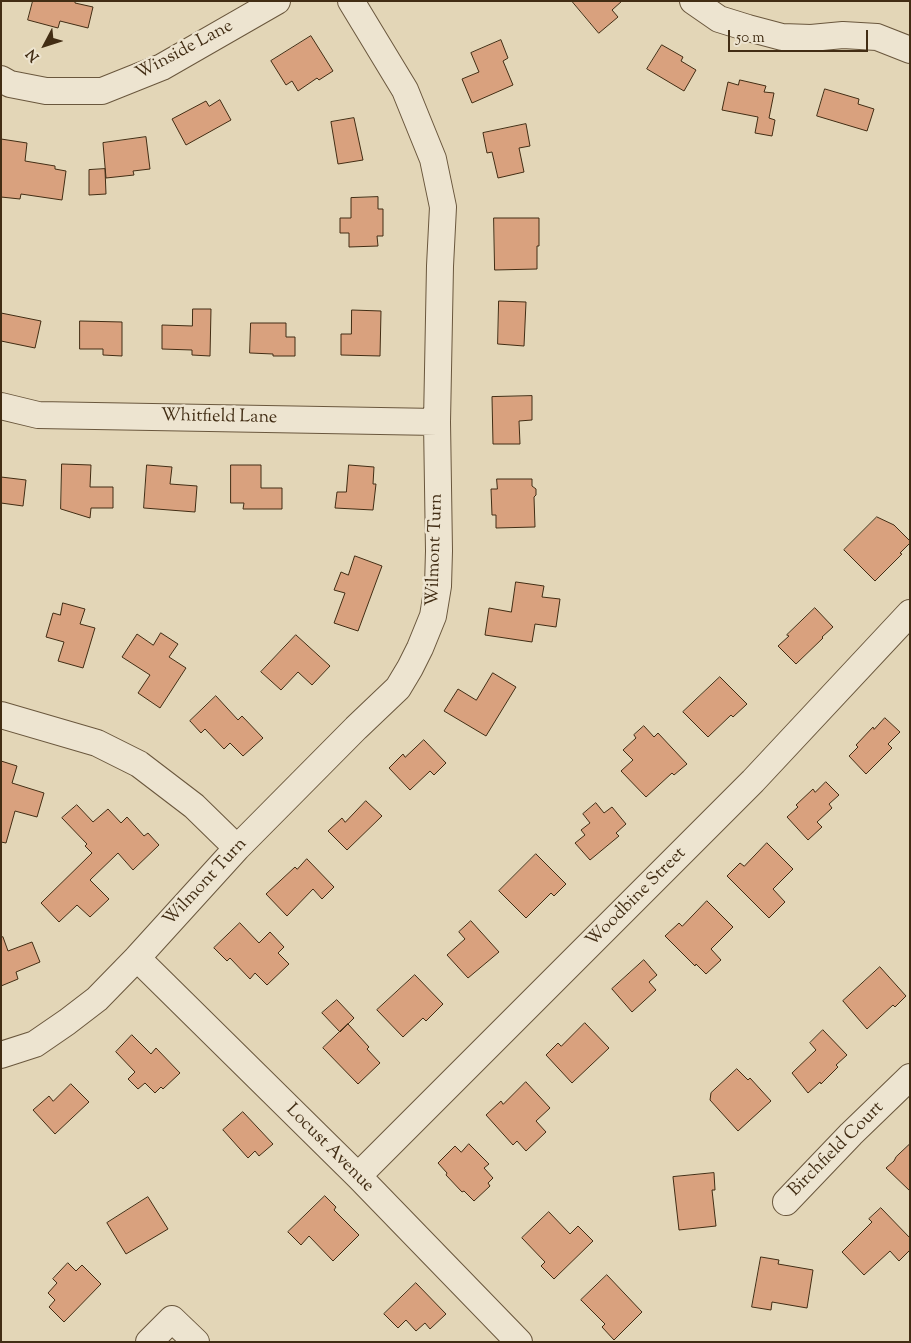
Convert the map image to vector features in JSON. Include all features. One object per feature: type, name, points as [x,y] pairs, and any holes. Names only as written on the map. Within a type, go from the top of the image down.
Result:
[{"type":"street","name":"Winside Lane","points":[[1,78],[10,84],[46,91],[102,91],[162,67],[277,1]]},
{"type":"street","name":"Wilmont Turn","points":[[1,1055],[35,1044],[67,1022],[97,998],[137,958],[237,848],[398,688],[420,648],[433,616],[438,586],[439,551],[439,276],[443,207],[433,158],[405,90],[351,1]]},
{"type":"street","points":[[693,1],[719,19],[782,37],[811,38],[843,35],[877,37],[910,50]]},
{"type":"street","name":"Whitfield Lane","points":[[1,406],[38,415],[438,422]]},
{"type":"street","name":"Woodbine Street","points":[[358,1176],[753,782],[910,613]]},
{"type":"street","points":[[1,715],[97,743],[139,764],[194,806],[237,848]]},
{"type":"street","name":"Locust Avenue","points":[[137,958],[358,1176],[519,1342]]},
{"type":"street","name":"Birchfield Court","points":[[786,1202],[850,1134],[910,1077]]},
{"type":"street","points":[[148,1342],[172,1319],[196,1342]]},
{"type":"building","points":[[33,1],[75,1],[75,3],[93,7],[88,28],[60,21],[58,28],[28,20]]},
{"type":"building","points":[[572,1],[622,1],[612,10],[618,17],[599,33]]},
{"type":"building","points":[[311,36],[333,71],[319,80],[317,78],[298,91],[292,81],[286,85],[271,61]]},
{"type":"building","points":[[501,40],[508,58],[503,61],[513,85],[472,103],[462,79],[479,72],[471,53]]},
{"type":"building","points":[[662,45],[683,57],[681,61],[696,70],[684,91],[647,69]]},
{"type":"building","points":[[740,80],[766,86],[764,92],[774,93],[769,118],[775,120],[772,136],[755,133],[758,117],[722,110],[728,82],[738,85]]},
{"type":"building","points":[[825,89],[859,99],[858,104],[874,109],[867,131],[817,116]]},
{"type":"building","points":[[220,100],[231,120],[186,145],[172,119],[206,101],[209,106]]},
{"type":"building","points":[[354,118],[363,160],[338,164],[331,122]]},
{"type":"building","points":[[526,124],[530,146],[519,148],[524,172],[498,178],[492,152],[487,153],[483,133]]},
{"type":"building","points":[[146,137],[150,169],[133,171],[134,175],[106,178],[103,143]]},
{"type":"building","points":[[1,139],[27,143],[25,161],[55,166],[55,169],[66,171],[62,200],[21,194],[20,199],[1,197]]},
{"type":"building","points":[[105,169],[106,194],[89,195],[89,170]]},
{"type":"building","points":[[378,197],[378,209],[383,209],[383,236],[377,236],[378,246],[349,247],[349,233],[340,233],[340,218],[351,218],[351,198]]},
{"type":"building","points":[[494,218],[539,218],[537,269],[495,270]]},
{"type":"building","points":[[499,301],[526,302],[524,346],[498,344]]},
{"type":"building","points":[[193,309],[211,309],[210,356],[192,355],[192,350],[162,349],[162,325],[192,326]]},
{"type":"building","points":[[352,310],[381,311],[380,356],[341,355],[341,334],[351,334]]},
{"type":"building","points":[[1,313],[41,321],[35,348],[1,341]]},
{"type":"building","points":[[80,321],[122,322],[122,356],[103,355],[103,349],[80,349]]},
{"type":"building","points":[[251,323],[286,323],[286,337],[295,337],[295,356],[250,353]]},
{"type":"building","points":[[532,396],[532,420],[519,421],[520,444],[493,444],[492,397]]},
{"type":"building","points":[[62,464],[91,465],[90,487],[113,487],[113,508],[91,508],[90,518],[61,509]]},
{"type":"building","points":[[147,465],[172,467],[170,484],[197,486],[195,512],[144,508]]},
{"type":"building","points":[[231,465],[261,465],[261,488],[282,488],[282,509],[243,509],[244,503],[231,503]]},
{"type":"building","points":[[349,465],[374,467],[373,484],[376,484],[373,510],[335,508],[337,492],[346,492]]},
{"type":"building","points":[[1,477],[26,480],[23,506],[1,503]]},
{"type":"building","points":[[497,479],[532,479],[532,486],[536,489],[534,497],[535,527],[496,528],[496,515],[492,515],[491,489],[497,489]]},
{"type":"building","points":[[877,517],[894,525],[910,543],[900,553],[902,554],[875,581],[844,550]]},
{"type":"building","points":[[355,556],[382,566],[358,631],[334,623],[345,593],[334,590],[341,572],[348,575]]},
{"type":"building","points":[[516,582],[544,586],[542,597],[560,599],[556,627],[535,624],[532,642],[485,635],[489,608],[511,612]]},
{"type":"building","points":[[63,603],[85,609],[80,624],[95,628],[83,668],[58,661],[64,642],[46,637],[53,613],[60,615]]},
{"type":"building","points":[[815,608],[833,627],[796,664],[778,646]]},
{"type":"building","points":[[161,633],[178,644],[169,657],[186,668],[160,708],[138,693],[150,675],[122,657],[137,634],[153,645]]},
{"type":"building","points":[[296,635],[330,666],[312,685],[298,672],[281,690],[261,672]]},
{"type":"building","points":[[493,673],[516,687],[486,736],[444,711],[458,689],[476,700]]},
{"type":"building","points":[[720,677],[747,704],[733,717],[731,715],[708,737],[683,712]]},
{"type":"building","points":[[216,696],[238,720],[242,716],[263,738],[243,756],[230,743],[224,749],[205,729],[201,733],[190,721]]},
{"type":"building","points":[[885,718],[900,732],[888,744],[892,748],[866,774],[849,756],[858,747],[856,745],[873,727],[874,729]]},
{"type":"building","points":[[644,726],[654,737],[658,733],[687,764],[674,775],[672,773],[646,797],[621,771],[633,760],[623,750],[636,738],[634,735]]},
{"type":"building","points":[[424,740],[446,763],[434,775],[430,771],[410,790],[389,768],[403,754],[405,757]]},
{"type":"building","points":[[1,761],[17,766],[12,783],[44,793],[37,817],[15,811],[6,843],[1,842]]},
{"type":"building","points":[[826,782],[839,795],[829,804],[832,808],[817,822],[822,827],[808,840],[787,817],[798,807],[796,805],[813,789],[815,792]]},
{"type":"building","points":[[366,801],[382,816],[347,850],[328,831],[342,818],[345,822]]},
{"type":"building","points":[[596,803],[604,813],[612,807],[626,824],[616,833],[619,836],[590,860],[575,843],[585,835],[581,830],[590,823],[583,814]]},
{"type":"building","points":[[77,805],[93,822],[108,809],[121,823],[127,817],[144,836],[148,833],[159,845],[133,870],[118,853],[90,880],[109,899],[90,917],[77,905],[59,922],[41,903],[92,853],[85,846],[87,844],[62,818]]},
{"type":"building","points":[[767,843],[793,869],[773,889],[785,902],[769,918],[727,876],[740,863],[744,866]]},
{"type":"building","points":[[536,854],[566,884],[554,896],[551,893],[526,918],[499,891]]},
{"type":"building","points":[[307,859],[334,887],[322,899],[313,889],[287,916],[266,894],[295,867],[297,869]]},
{"type":"building","points":[[707,901],[733,927],[711,949],[721,960],[706,974],[696,964],[695,966],[665,936],[679,923],[682,926]]},
{"type":"building","points":[[471,921],[499,952],[468,978],[447,955],[465,939],[459,932]]},
{"type":"building","points":[[240,923],[259,943],[270,932],[284,947],[278,953],[289,964],[267,985],[255,973],[250,979],[230,958],[227,961],[214,948]]},
{"type":"building","points":[[3,937],[8,951],[32,942],[40,962],[16,972],[18,979],[1,986],[1,938]]},
{"type":"building","points":[[644,960],[657,975],[649,982],[656,990],[632,1012],[612,989]]},
{"type":"building","points":[[880,967],[906,996],[895,1007],[893,1005],[867,1029],[843,1001]]},
{"type":"building","points":[[415,975],[443,1004],[426,1021],[423,1018],[403,1037],[377,1010]]},
{"type":"building","points":[[337,1000],[354,1018],[340,1032],[322,1013]]},
{"type":"building","points":[[585,1023],[609,1048],[572,1083],[546,1055],[558,1043],[561,1046]]},
{"type":"building","points":[[348,1024],[369,1047],[367,1049],[380,1063],[358,1084],[323,1048]]},
{"type":"building","points":[[823,1030],[847,1055],[836,1065],[838,1067],[821,1084],[820,1082],[808,1093],[792,1073],[816,1050],[810,1043]]},
{"type":"building","points":[[132,1035],[151,1054],[156,1048],[180,1073],[163,1089],[161,1087],[155,1093],[145,1083],[138,1089],[128,1079],[135,1072],[116,1052]]},
{"type":"building","points":[[737,1069],[748,1080],[750,1078],[771,1101],[738,1131],[710,1100],[711,1093]]},
{"type":"building","points":[[526,1082],[550,1108],[536,1121],[546,1132],[526,1151],[517,1141],[513,1145],[486,1115],[501,1101],[503,1104]]},
{"type":"building","points":[[71,1084],[89,1102],[55,1134],[33,1110],[49,1096],[53,1101]]},
{"type":"building","points":[[243,1112],[273,1144],[259,1156],[255,1151],[248,1158],[223,1130]]},
{"type":"building","points":[[469,1144],[489,1164],[484,1168],[493,1178],[488,1183],[490,1186],[474,1201],[464,1191],[462,1192],[438,1163],[455,1146],[461,1152]]},
{"type":"building","points":[[910,1144],[910,1191],[886,1168]]},
{"type":"building","points":[[714,1173],[715,1190],[712,1190],[716,1226],[679,1230],[673,1177]]},
{"type":"building","points":[[325,1196],[336,1207],[334,1210],[359,1235],[333,1261],[309,1236],[301,1245],[288,1232]]},
{"type":"building","points":[[148,1197],[168,1229],[126,1254],[107,1223]]},
{"type":"building","points":[[881,1208],[910,1238],[910,1250],[899,1261],[890,1251],[864,1275],[842,1252],[872,1222],[869,1219]]},
{"type":"building","points":[[549,1212],[570,1234],[578,1226],[593,1241],[554,1279],[541,1266],[545,1262],[522,1238]]},
{"type":"building","points":[[761,1257],[779,1260],[778,1264],[813,1270],[807,1308],[772,1302],[771,1310],[752,1307]]},
{"type":"building","points":[[68,1263],[76,1271],[82,1265],[101,1284],[64,1322],[49,1307],[55,1300],[48,1293],[57,1283],[53,1279]]},
{"type":"building","points":[[607,1275],[642,1312],[614,1340],[602,1327],[605,1324],[581,1300]]},
{"type":"building","points":[[416,1283],[446,1314],[430,1329],[425,1323],[416,1331],[406,1320],[398,1328],[384,1314]]}]
